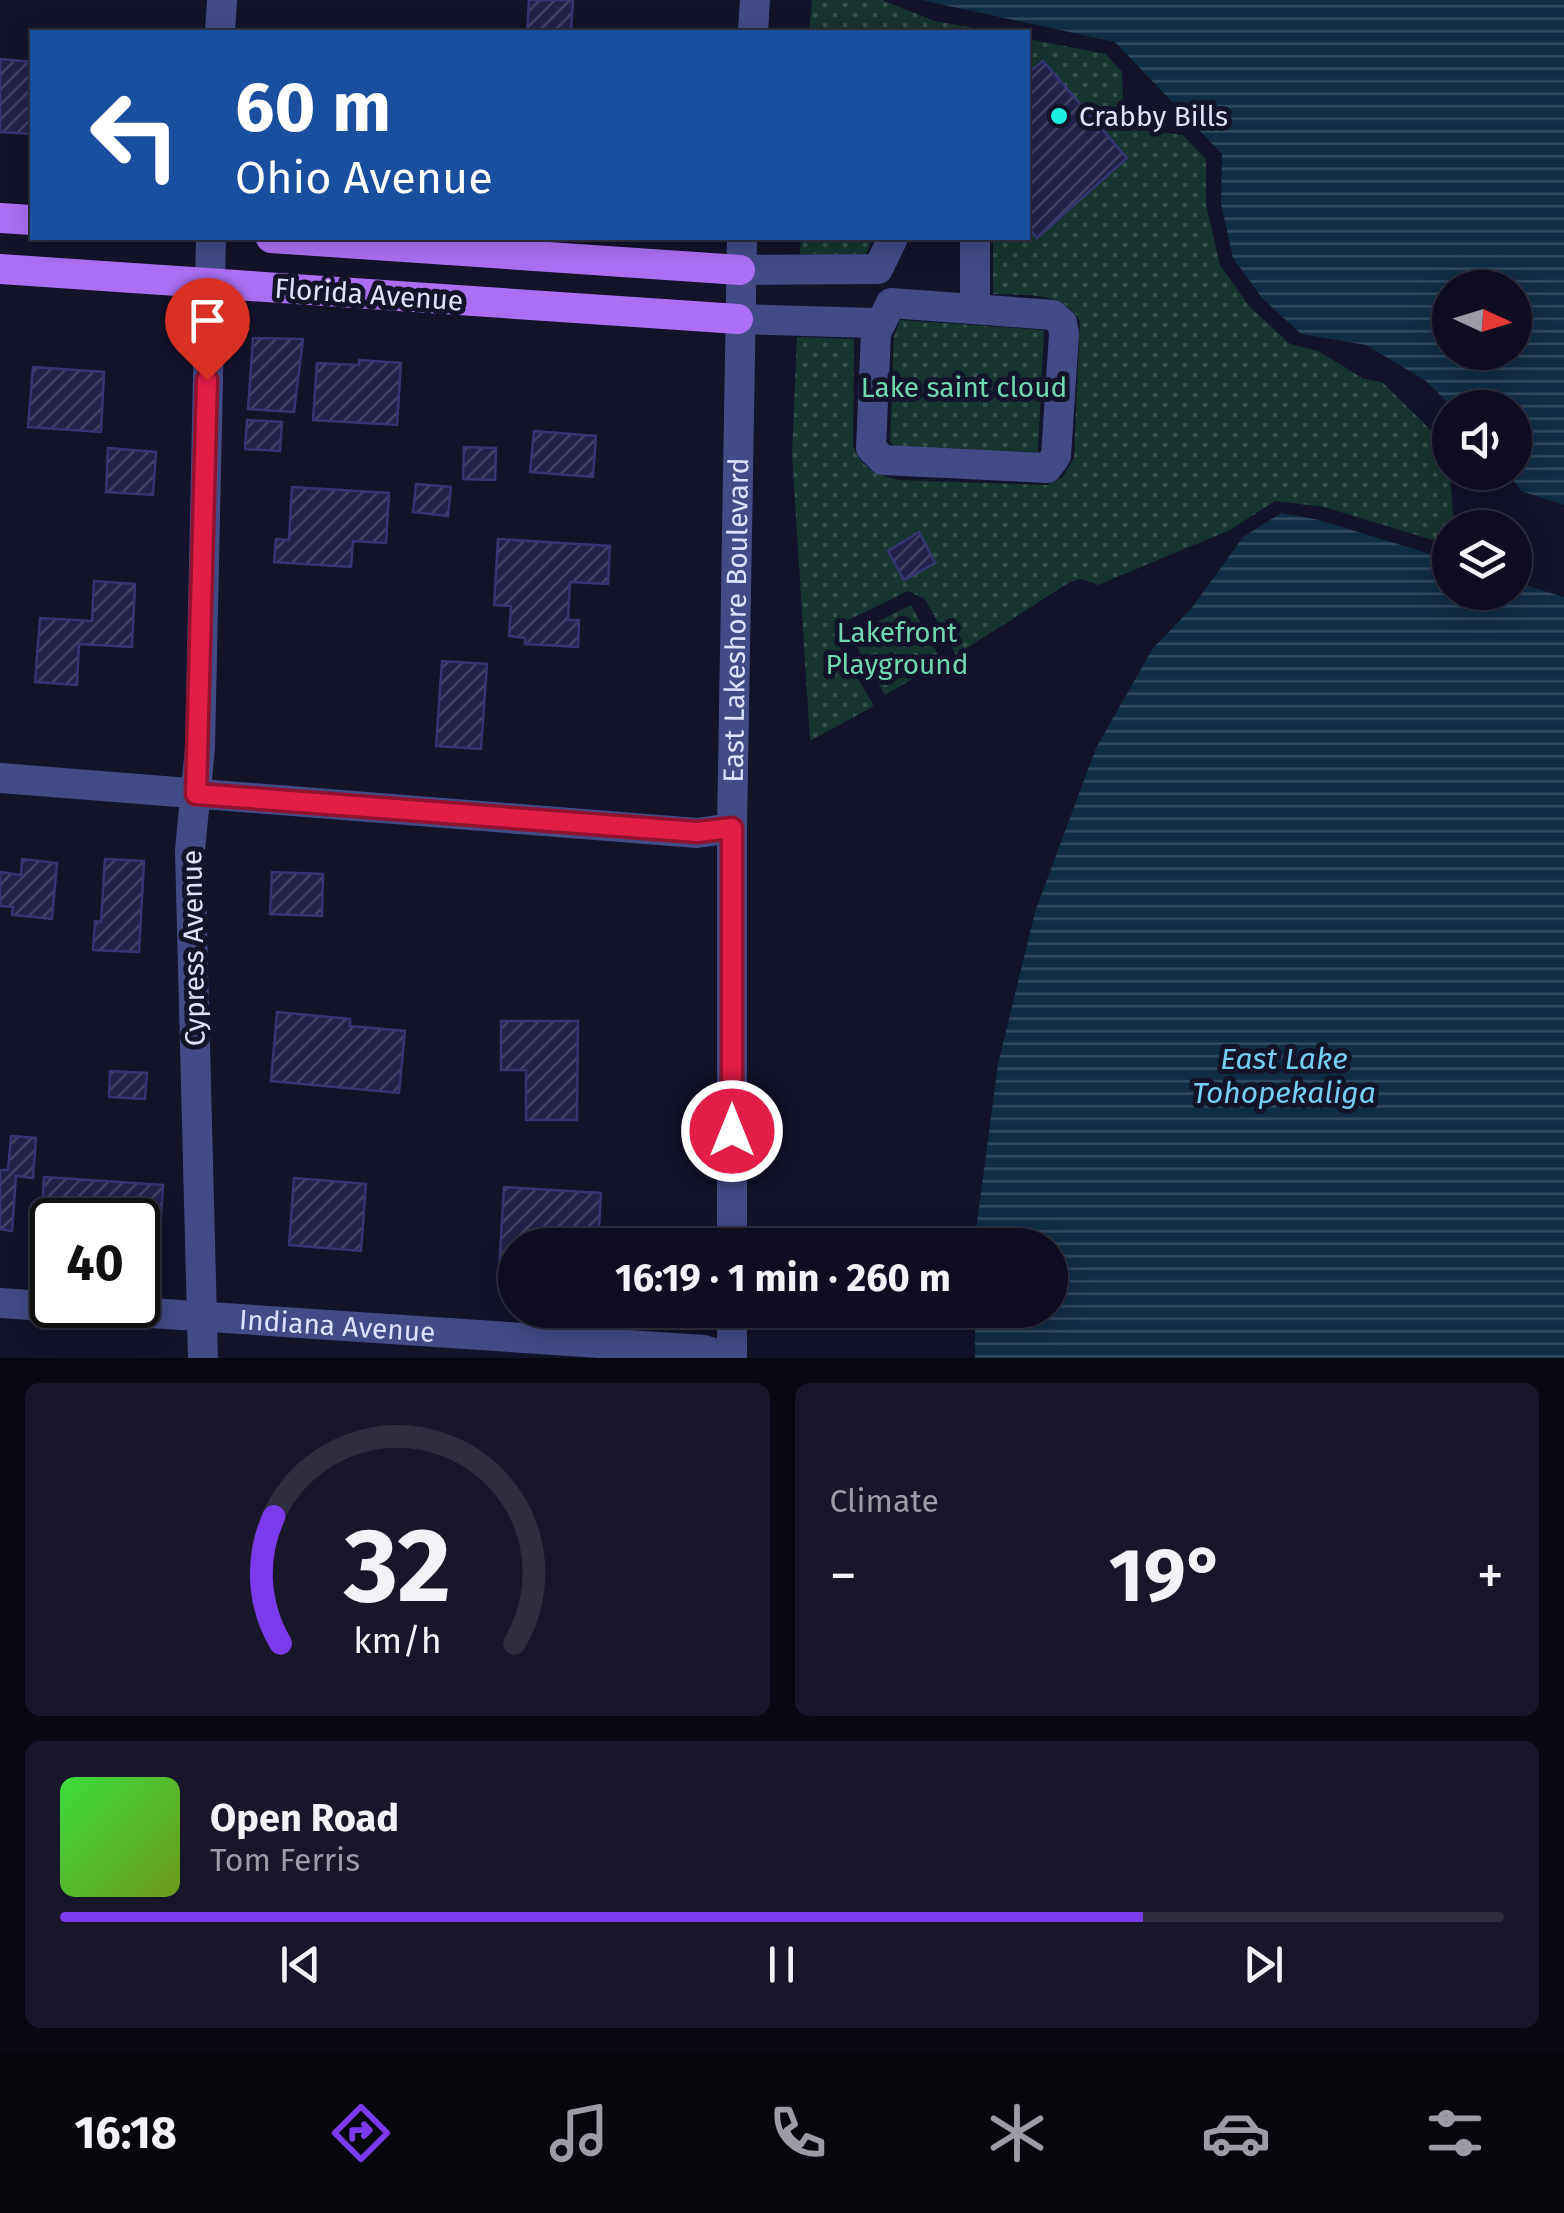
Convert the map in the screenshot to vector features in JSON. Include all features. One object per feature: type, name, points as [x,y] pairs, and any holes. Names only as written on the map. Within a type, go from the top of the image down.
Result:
[{"type":"main road","points":[[0,218],[30,220]]},
{"type":"main road","name":"Florida Avenue","points":[[299,240],[740,270]]},
{"type":"main road","name":"Florida Avenue","points":[[0,268],[738,320]]},
{"type":"street","points":[[220,30],[222,0]]},
{"type":"street","points":[[754,30],[755,0]]},
{"type":"street","name":"Cypress Avenue","points":[[202,1358],[190,850],[196,794],[211,240]]},
{"type":"street","name":"East Lakeshore Boulevard","points":[[732,1228],[732,828],[742,240]]},
{"type":"street","points":[[891,303],[1053,314],[1062,323],[1056,456],[1047,468],[883,460],[871,448],[876,333],[891,303],[878,269],[892,240]]},
{"type":"street","points":[[974,309],[975,240]]},
{"type":"street","points":[[740,270],[878,269]]},
{"type":"street","points":[[738,320],[872,323],[876,333]]},
{"type":"street","points":[[0,778],[697,832],[732,828]]},
{"type":"street","name":"Indiana Avenue","points":[[0,1302],[704,1350],[731,1358]]},
{"type":"street","points":[[731,1358],[732,1328]]},
{"type":"green space","points":[[812,0],[882,0],[935,21],[985,30],[809,30]]},
{"type":"green space","points":[[1030,39],[1106,54],[1122,72],[1124,127],[1183,135],[1206,159],[1206,205],[1220,265],[1250,307],[1290,344],[1318,351],[1364,379],[1382,382],[1432,431],[1432,490],[1451,490],[1453,510],[1432,510],[1432,540],[1324,507],[1275,501],[1230,530],[1098,585],[1081,579],[1070,582],[956,655],[925,599],[908,591],[838,625],[836,641],[874,706],[810,741],[792,454],[797,337],[854,339],[853,446],[860,460],[877,473],[898,480],[1047,485],[1063,477],[1074,458],[1080,321],[1064,304],[1030,295],[993,294],[993,240],[1030,240]]},
{"type":"green space","points":[[801,240],[872,240],[866,254],[800,254]]},
{"type":"green space","name":"Lake saint cloud","points":[[900,320],[1044,330],[1038,452],[894,446],[890,442],[894,336]]},
{"type":"green space","name":"Lakefront Playground","points":[[911,605],[942,662],[885,695],[850,635]]},
{"type":"water","points":[[921,0],[1564,0],[1564,505],[1520,490],[1532,490],[1532,390],[1435,390],[1366,345],[1301,334],[1262,298],[1233,258],[1221,203],[1222,154],[1115,42]]},
{"type":"water","name":"East Lake Tohopekaliga","points":[[1281,513],[1319,520],[1432,555],[1432,610],[1532,610],[1532,587],[1564,597],[1564,1358],[975,1358],[975,1328],[1068,1328],[1068,1228],[976,1228],[998,1064],[1035,912],[1096,748],[1153,648],[1191,609],[1243,537]]},
{"type":"building","points":[[529,0],[573,0],[571,30],[527,30]]},
{"type":"building","points":[[0,59],[30,62],[30,134],[0,132]]},
{"type":"building","name":"Crabby Bills","points":[[1043,61],[1127,158],[1037,238],[1030,229],[1030,71]]},
{"type":"building","points":[[253,338],[303,339],[294,412],[248,409]]},
{"type":"building","points":[[359,360],[401,363],[397,425],[313,420],[317,363],[359,365]]},
{"type":"building","points":[[33,367],[104,372],[101,432],[28,427]]},
{"type":"building","points":[[247,420],[282,422],[280,451],[245,449]]},
{"type":"building","points":[[534,431],[596,436],[593,477],[530,472]]},
{"type":"building","points":[[464,447],[496,448],[495,480],[463,479]]},
{"type":"building","points":[[108,448],[156,452],[153,495],[106,492]]},
{"type":"building","points":[[416,484],[451,487],[448,516],[413,512]]},
{"type":"building","points":[[292,487],[389,493],[386,543],[353,541],[351,567],[274,562],[276,539],[289,540]]},
{"type":"building","points":[[919,532],[935,563],[904,580],[888,551]]},
{"type":"building","points":[[498,539],[610,546],[608,584],[570,582],[568,620],[579,620],[578,647],[525,644],[525,638],[509,636],[511,606],[494,605]]},
{"type":"building","points":[[94,581],[135,584],[132,647],[79,644],[77,685],[35,682],[40,618],[92,621]]},
{"type":"building","points":[[442,661],[487,664],[481,749],[436,746]]},
{"type":"building","points":[[22,859],[57,863],[52,919],[12,915],[13,907],[0,906],[0,872],[21,875]]},
{"type":"building","points":[[105,859],[144,861],[139,952],[93,950],[95,921],[101,922]]},
{"type":"building","points":[[272,872],[323,874],[322,916],[270,914]]},
{"type":"building","points":[[277,1012],[350,1019],[350,1026],[405,1031],[399,1093],[271,1081]]},
{"type":"building","points":[[501,1021],[578,1021],[577,1120],[526,1120],[526,1070],[501,1070]]},
{"type":"building","points":[[110,1071],[147,1073],[145,1099],[109,1097]]},
{"type":"building","points":[[11,1136],[36,1138],[33,1178],[16,1176],[12,1231],[0,1229],[0,1170],[8,1170]]},
{"type":"building","points":[[44,1177],[163,1185],[160,1234],[160,1198],[43,1198]]},
{"type":"building","points":[[294,1178],[366,1184],[361,1251],[289,1245]]},
{"type":"building","points":[[504,1187],[601,1193],[599,1228],[502,1228]]},
{"type":"place","name":"Crabby Bills","points":[[1059,116]]},
{"type":"route","points":[[207,380],[196,794],[697,832],[732,828],[732,1131]]}]
